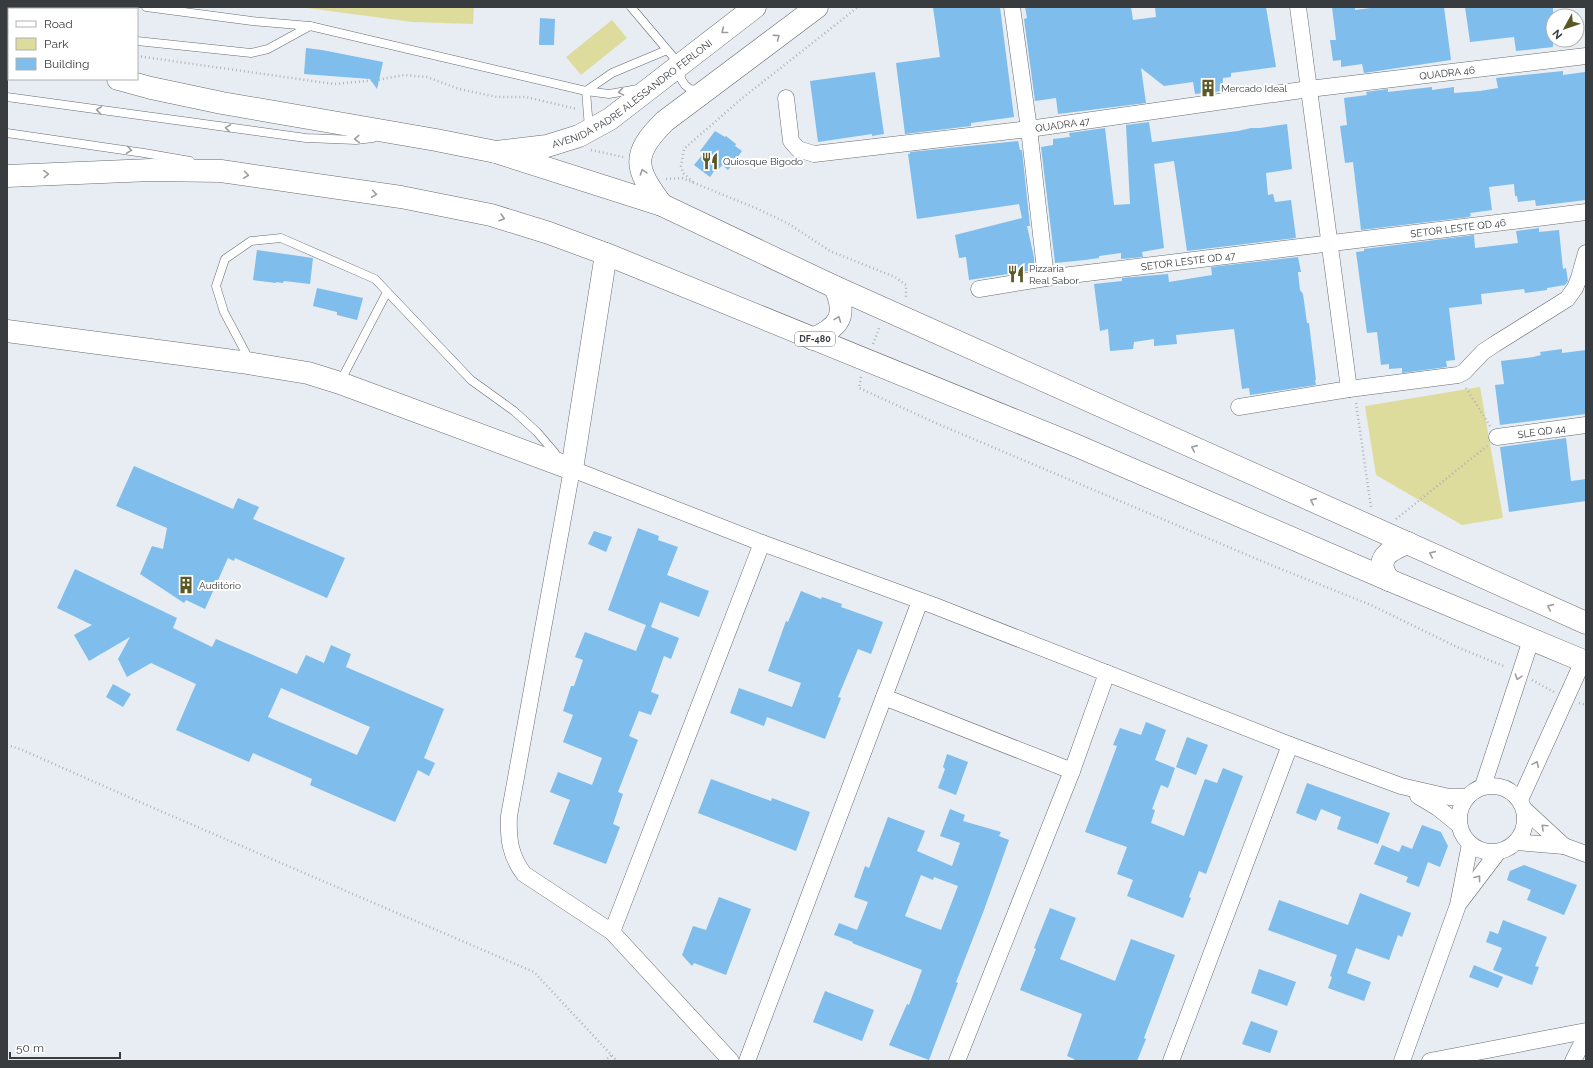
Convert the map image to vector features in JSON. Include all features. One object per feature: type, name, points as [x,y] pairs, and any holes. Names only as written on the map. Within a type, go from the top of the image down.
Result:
[{"type":"main road","name":"AVENIDA PADRE ALESSANDRO FERLONI","points":[[496,152],[547,146],[588,121],[610,119],[655,85],[673,57],[755,7]]},
{"type":"main road","points":[[662,205],[649,187],[641,171],[640,158],[644,146],[651,135],[665,121],[817,7]]},
{"type":"main road","points":[[122,80],[150,88],[222,103],[496,152],[662,205],[835,286],[1586,623]]},
{"type":"main road","name":"DF-480","points":[[7,176],[151,170],[221,172],[401,198],[491,215],[549,233],[606,254],[1075,445],[1531,640],[1585,661]]},
{"type":"main road","points":[[7,331],[308,373],[340,383],[566,467],[606,254]]},
{"type":"main road","points":[[813,339],[829,331],[836,325],[840,316],[842,308],[841,300],[835,286]]},
{"type":"main road","points":[[1390,580],[1385,574],[1382,566],[1385,558],[1388,552],[1408,543]]},
{"type":"street","points":[[1012,7],[1029,129],[1046,278]]},
{"type":"street","points":[[1298,7],[1330,244],[1352,388]]},
{"type":"street","name":"QUADRA 46","points":[[1309,89],[1586,56]]},
{"type":"street","name":"QUADRA 47","points":[[786,98],[791,141],[798,149],[814,154],[1029,129],[1309,89]]},
{"type":"street","name":"SETOR LESTE QD 46","points":[[1330,244],[1586,212]]},
{"type":"street","name":"SETOR LESTE QD 47","points":[[979,289],[1046,278],[1330,244]]},
{"type":"street","points":[[1240,407],[1352,388],[1458,375],[1464,372],[1483,352],[1500,340],[1567,299],[1575,288],[1586,253]]},
{"type":"street","name":"SLE QD 44","points":[[1497,437],[1586,425]]},
{"type":"street","points":[[731,1061],[612,932],[524,874],[511,852],[508,835],[509,816],[566,467],[762,543],[920,600],[1290,745],[1401,786],[1450,797],[1467,797]]},
{"type":"street","points":[[612,932],[762,543]]},
{"type":"street","points":[[747,1061],[920,600]]},
{"type":"street","points":[[1483,786],[1531,640]]},
{"type":"street","points":[[1564,846],[1522,804],[1510,790],[1497,785],[1483,786],[1475,790],[1463,802],[1460,810],[1459,825],[1464,837],[1470,844],[1478,849],[1488,852],[1498,852],[1508,848],[1516,842],[1525,827],[1522,804],[1585,661]]},
{"type":"street","points":[[957,1061],[1072,771],[1107,673]]},
{"type":"street","points":[[884,697],[1072,771]]},
{"type":"street","points":[[1171,1061],[1290,745]]},
{"type":"street","points":[[1401,786],[1438,808],[1459,825]]},
{"type":"street","points":[[1516,842],[1564,846],[1586,854]]},
{"type":"street","points":[[1402,1061],[1458,905],[1470,844]]},
{"type":"street","points":[[1458,905],[1498,852]]},
{"type":"street","points":[[1430,1061],[1586,1031]]},
{"type":"street","points":[[1573,1061],[1586,1035]]},
{"type":"lane","points":[[146,7],[310,26],[586,91],[609,94],[655,85]]},
{"type":"lane","points":[[631,7],[673,57],[685,85],[690,90],[708,90]]},
{"type":"lane","points":[[138,41],[251,53],[268,50],[310,26]]},
{"type":"lane","points":[[586,91],[612,74],[673,57]]},
{"type":"lane","points":[[586,91],[588,121]]},
{"type":"lane","points":[[7,98],[306,138],[356,140],[396,134]]},
{"type":"lane","points":[[7,133],[144,152],[194,162],[221,172]]},
{"type":"lane","points":[[252,364],[224,312],[216,286],[225,260],[251,241],[281,238],[375,279],[471,380],[514,411],[537,432],[566,467]]},
{"type":"lane","points":[[340,383],[387,292]]},
{"type":"path","points":[[695,183],[683,173],[681,166],[684,149],[708,130],[740,100],[858,7]]},
{"type":"path","points":[[138,56],[334,84],[377,80],[404,74],[427,77],[466,90],[497,97],[526,96],[588,121]]},
{"type":"path","points":[[1373,528],[1497,437],[1458,375]]},
{"type":"path","points":[[1352,388],[1372,507],[1373,528]]},
{"type":"path","points":[[7,745],[20,749],[180,820],[534,972],[617,1061]]},
{"type":"path","points":[[604,1061],[612,1055]]},
{"type":"green space","points":[[300,7],[474,7],[473,24],[412,22]]},
{"type":"green space","points":[[612,20],[627,38],[581,75],[566,57]]},
{"type":"green space","points":[[1480,387],[1503,518],[1462,525],[1376,475],[1365,406]]},
{"type":"building","points":[[933,7],[1000,7],[1014,117],[971,123],[971,126],[905,134],[896,63],[940,57]]},
{"type":"building","points":[[1025,7],[1131,7],[1133,20],[1156,17],[1155,7],[1266,7],[1276,67],[1231,73],[1231,77],[1223,78],[1222,91],[1195,94],[1193,82],[1164,86],[1141,68],[1146,103],[1058,114],[1056,98],[1035,101],[1024,19],[1027,18]]},
{"type":"building","points":[[1332,7],[1355,7],[1355,10],[1378,7],[1444,7],[1451,60],[1364,73],[1362,64],[1341,67],[1341,60],[1333,61],[1330,40],[1336,40]]},
{"type":"building","points":[[1465,7],[1553,7],[1545,8],[1545,48],[1516,51],[1514,37],[1470,42]]},
{"type":"building","points":[[540,18],[555,19],[554,45],[539,45]]},
{"type":"building","points":[[306,48],[383,62],[377,89],[370,79],[304,74]]},
{"type":"building","points":[[1563,71],[1563,75],[1585,72],[1586,200],[1536,206],[1535,200],[1518,202],[1517,196],[1515,196],[1514,184],[1489,187],[1492,210],[1470,213],[1471,215],[1469,217],[1361,230],[1353,162],[1345,163],[1340,126],[1347,125],[1344,98],[1367,95],[1366,92],[1388,89],[1388,92],[1432,87],[1432,90],[1454,87],[1454,93],[1480,91],[1498,88],[1496,78]]},
{"type":"building","points":[[875,72],[884,134],[872,136],[872,134],[818,142],[810,81]]},
{"type":"building","points":[[1149,122],[1152,142],[1287,124],[1292,169],[1266,173],[1268,195],[1273,194],[1275,202],[1291,200],[1296,238],[1187,251],[1174,161],[1154,164],[1164,248],[1142,252],[1143,257],[1121,259],[1121,253],[1099,256],[1099,258],[1055,263],[1041,147],[1053,145],[1053,139],[1070,137],[1069,133],[1105,128],[1114,205],[1130,204],[1126,125]]},
{"type":"building","points":[[715,131],[725,137],[726,136],[742,151],[728,170],[722,165],[719,169],[717,167],[710,177],[694,165],[703,154],[700,151]]},
{"type":"building","points":[[1018,141],[1020,150],[1022,150],[1030,226],[1027,226],[1034,257],[1034,270],[969,280],[966,257],[959,258],[955,235],[1022,218],[1019,204],[917,219],[908,154],[910,154],[910,152]]},
{"type":"building","points":[[1539,228],[1539,232],[1559,230],[1563,269],[1566,268],[1568,281],[1565,285],[1547,288],[1547,290],[1525,293],[1524,289],[1481,294],[1482,304],[1449,308],[1455,360],[1446,361],[1447,367],[1402,373],[1402,368],[1389,369],[1389,364],[1381,365],[1377,332],[1367,333],[1356,252],[1364,251],[1364,249],[1474,235],[1475,248],[1518,243],[1516,231]]},
{"type":"building","points":[[257,250],[313,258],[310,284],[284,281],[283,283],[276,283],[253,280]]},
{"type":"building","points":[[1298,257],[1301,272],[1298,272],[1300,290],[1303,294],[1307,323],[1309,323],[1316,385],[1250,395],[1249,388],[1242,389],[1234,329],[1176,335],[1177,344],[1154,346],[1154,339],[1134,342],[1133,349],[1110,351],[1108,329],[1100,331],[1094,284],[1122,281],[1122,278],[1168,274],[1169,282],[1212,275],[1211,267]]},
{"type":"building","points":[[317,288],[363,298],[357,320],[337,315],[337,312],[313,306]]},
{"type":"building","points":[[1562,349],[1562,353],[1586,350],[1586,414],[1500,425],[1495,385],[1504,384],[1501,361],[1533,357],[1541,355],[1540,352]]},
{"type":"building","points":[[1566,438],[1571,481],[1586,479],[1586,501],[1509,512],[1500,447]]},
{"type":"building","points":[[134,466],[233,509],[238,498],[259,507],[253,519],[345,558],[327,598],[235,558],[234,561],[228,558],[205,609],[186,600],[184,603],[140,574],[152,546],[163,549],[167,528],[116,506]]},
{"type":"building","points":[[638,528],[659,536],[658,540],[678,547],[667,575],[709,591],[699,617],[660,602],[651,627],[679,638],[671,659],[664,656],[651,692],[659,695],[651,715],[639,711],[629,736],[638,740],[618,792],[623,794],[613,824],[620,827],[606,864],[553,844],[570,800],[550,792],[558,772],[592,785],[602,758],[563,742],[573,715],[563,711],[571,686],[574,686],[583,660],[575,657],[585,632],[636,651],[646,625],[608,610]]},
{"type":"building","points":[[594,531],[612,537],[606,552],[588,544]]},
{"type":"building","points":[[75,569],[177,618],[173,628],[212,647],[216,639],[297,674],[306,655],[324,663],[331,645],[351,654],[346,667],[444,709],[424,758],[435,763],[429,776],[418,770],[395,822],[310,785],[312,779],[253,753],[249,762],[176,730],[196,684],[151,663],[127,677],[118,659],[130,637],[89,661],[74,635],[92,625],[57,608]],"holes":[[[281,688],[370,727],[357,755],[268,717]]]},
{"type":"building","points":[[801,591],[821,599],[822,597],[842,604],[841,607],[883,622],[871,654],[858,649],[838,697],[841,698],[825,739],[767,717],[764,726],[730,713],[739,688],[792,707],[801,683],[768,671],[786,621],[788,622]]},
{"type":"building","points":[[113,684],[131,694],[123,707],[106,697]]},
{"type":"building","points":[[1146,722],[1166,730],[1155,760],[1175,768],[1168,788],[1161,785],[1152,809],[1155,810],[1151,823],[1184,836],[1205,779],[1217,783],[1223,768],[1243,776],[1206,874],[1199,871],[1183,918],[1127,896],[1133,880],[1117,874],[1127,847],[1085,832],[1117,746],[1113,745],[1120,728],[1141,735]]},
{"type":"building","points":[[1187,737],[1208,745],[1196,775],[1176,767]]},
{"type":"building","points":[[947,754],[968,762],[956,795],[938,788],[945,769],[943,767]]},
{"type":"building","points":[[711,779],[771,801],[772,798],[810,812],[796,851],[698,813]]},
{"type":"building","points":[[1307,783],[1390,813],[1378,844],[1337,829],[1341,817],[1321,809],[1316,821],[1296,813]]},
{"type":"building","points":[[950,809],[965,815],[963,821],[1001,832],[999,836],[1009,840],[956,982],[958,983],[929,1060],[889,1045],[907,1004],[909,1005],[922,970],[834,935],[839,923],[857,930],[868,902],[854,897],[865,866],[869,868],[888,817],[925,831],[917,851],[952,866],[960,843],[940,836]],"holes":[[[921,875],[933,880],[934,877],[958,886],[941,930],[905,916]]]},
{"type":"building","points":[[1422,825],[1441,832],[1448,846],[1440,867],[1428,862],[1419,887],[1406,882],[1408,877],[1374,864],[1382,845],[1399,852],[1402,845],[1412,849]]},
{"type":"building","points":[[1524,865],[1577,885],[1564,915],[1527,900],[1531,890],[1507,880],[1510,871]]},
{"type":"building","points":[[1360,893],[1411,913],[1402,937],[1398,935],[1389,960],[1356,948],[1347,973],[1371,982],[1364,1001],[1328,988],[1332,977],[1330,976],[1337,955],[1268,930],[1279,900],[1348,925]]},
{"type":"building","points":[[719,897],[751,909],[726,975],[694,963],[692,966],[682,955],[693,926],[706,930]]},
{"type":"building","points":[[1050,908],[1076,918],[1060,959],[1115,981],[1131,939],[1175,955],[1137,1061],[1074,1061],[1074,1059],[1067,1056],[1082,1014],[1020,990],[1036,949],[1034,948]]},
{"type":"building","points":[[1503,920],[1547,937],[1535,966],[1539,967],[1532,985],[1493,970],[1502,948],[1486,942],[1490,931],[1498,934]]},
{"type":"building","points":[[1474,965],[1503,977],[1498,988],[1469,977]]},
{"type":"building","points":[[1259,969],[1296,982],[1287,1006],[1251,993]]},
{"type":"building","points":[[825,991],[874,1010],[862,1041],[813,1022]]},
{"type":"building","points":[[1251,1021],[1278,1031],[1270,1053],[1242,1044]]},
{"type":"place","name":"Mercado Ideal","points":[[1208,88]]},
{"type":"place","name":"Quiosque Bigodo","points":[[710,161]]},
{"type":"place","name":"Pizzaria Real Sabor","points":[[1016,274]]},
{"type":"place","name":"Auditório","points":[[186,585]]}]
